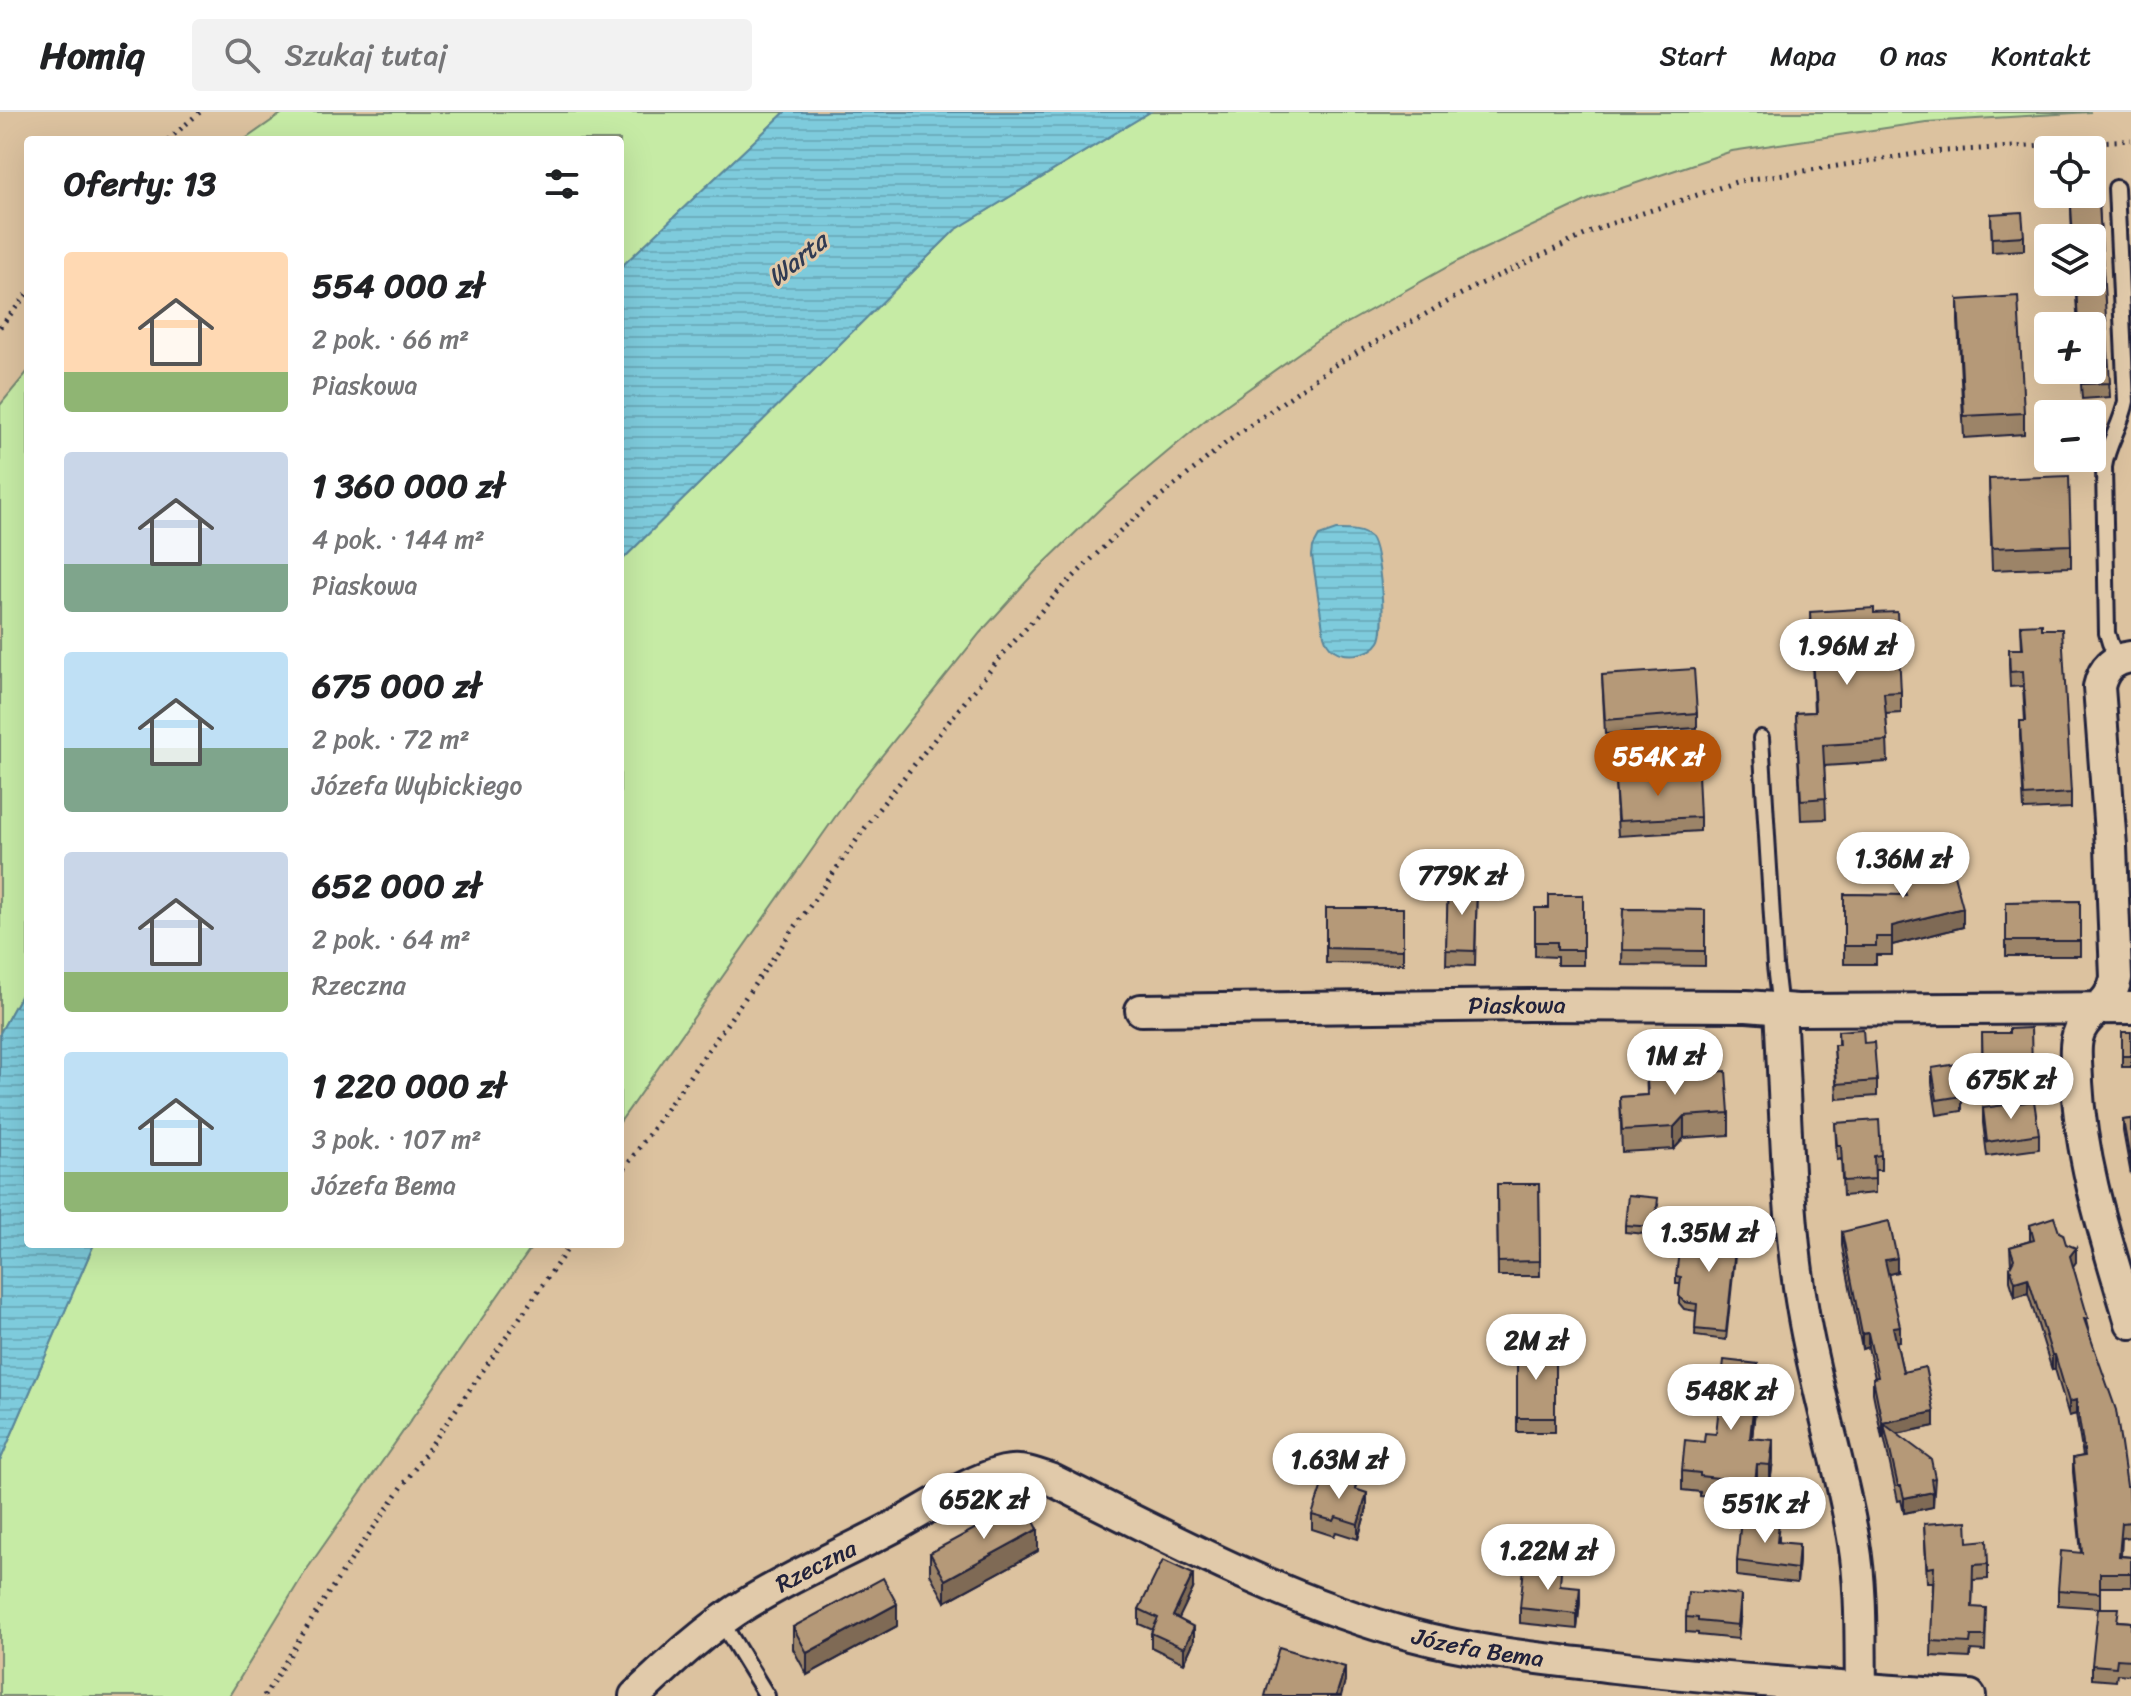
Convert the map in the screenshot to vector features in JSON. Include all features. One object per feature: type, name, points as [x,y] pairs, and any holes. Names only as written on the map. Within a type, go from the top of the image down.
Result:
[{"type":"street","points":[[2125,658],[2106,669],[2099,687],[2111,846],[2115,987],[2085,1021],[2076,1039],[2079,1111],[2092,1186],[2131,1323]]},
{"type":"street","name":"Piaskowa","points":[[1141,1010],[1575,1005],[1747,1006],[1780,1010],[2131,1008]]},
{"type":"street","points":[[1780,1010],[1797,1270],[1811,1357],[1854,1543],[1859,1589],[1861,1688]]},
{"type":"street","name":"Józefa Bema","points":[[1018,1470],[1052,1480],[1262,1582],[1350,1616],[1412,1635],[1467,1648],[1721,1678],[1970,1696]]},
{"type":"street","name":"Rzeczna","points":[[635,1696],[721,1621],[771,1589],[972,1484],[989,1476],[1018,1470]]},
{"type":"lane","points":[[2116,188],[2126,401],[2104,467],[2107,633],[2113,651],[2125,658]]},
{"type":"lane","points":[[2111,446],[2131,435]]},
{"type":"lane","points":[[1761,738],[1780,1010]]},
{"type":"lane","points":[[721,1621],[767,1696]]},
{"type":"path","points":[[173,136],[200,112]]},
{"type":"path","points":[[624,1169],[877,811],[1004,653],[1058,592],[1123,528],[1227,442],[1333,366],[1472,288],[1604,226],[1739,181],[1929,152],[2131,140]]},
{"type":"path","points":[[0,327],[24,298]]},
{"type":"path","points":[[264,1696],[331,1589],[568,1248]]},
{"type":"green space","points":[[284,112],[785,112],[624,264],[624,136],[250,136]]},
{"type":"green space","points":[[1150,112],[2091,112],[1926,122],[1732,151],[1592,198],[1458,261],[1317,340],[1208,418],[1103,506],[1036,571],[980,633],[852,793],[624,1116],[624,558],[955,230]]},
{"type":"green space","points":[[24,376],[24,989],[0,1033],[0,405]]},
{"type":"green space","points":[[92,1248],[531,1248],[305,1572],[229,1696],[0,1696],[0,1461]]},
{"type":"water","name":"Warta","points":[[785,112],[1150,112],[955,230],[624,558],[624,264]]},
{"type":"water","points":[[1336,530],[1363,533],[1371,538],[1380,573],[1381,635],[1375,646],[1358,654],[1334,650],[1324,635],[1313,547],[1319,536]]},
{"type":"water","points":[[24,989],[24,1248],[92,1248],[0,1461],[0,1033]]},
{"type":"building","points":[[2071,208],[2099,208],[2100,224],[2072,224]]},
{"type":"building","points":[[2022,212],[2024,236],[1992,238],[1991,214]]},
{"type":"building","points":[[2018,296],[2024,413],[1964,416],[1958,300]]},
{"type":"building","points":[[2077,296],[2105,296],[2106,312],[2077,312]]},
{"type":"building","points":[[2106,318],[2110,383],[2106,383]]},
{"type":"building","points":[[2069,476],[2071,545],[1992,548],[1989,479]]},
{"type":"building","points":[[1874,608],[1874,613],[1897,612],[1901,692],[1884,693],[1888,741],[1823,745],[1826,798],[1801,800],[1796,713],[1815,712],[1810,612]]},
{"type":"building","points":[[2042,624],[2042,629],[2062,629],[2071,793],[2024,796],[2020,721],[2026,721],[2023,671],[2010,672],[2009,649],[2023,649],[2021,625]]},
{"type":"building","points":[[1694,669],[1697,713],[1605,720],[1602,675]]},
{"type":"building","points":[[1698,774],[1700,817],[1618,821],[1615,781]]},
{"type":"building","points":[[1947,849],[1963,908],[1892,926],[1892,937],[1876,937],[1876,946],[1844,946],[1844,894],[1906,895],[1896,859]]},
{"type":"building","points":[[1448,883],[1477,884],[1475,951],[1446,950]]},
{"type":"building","points":[[1549,895],[1583,895],[1583,950],[1557,950],[1557,942],[1535,942],[1535,908],[1549,908]]},
{"type":"building","points":[[2080,901],[2080,941],[2006,941],[2006,902]]},
{"type":"building","points":[[1326,908],[1403,908],[1403,950],[1326,948]]},
{"type":"building","points":[[1623,909],[1705,910],[1705,951],[1622,950]]},
{"type":"building","points":[[2031,1028],[2032,1069],[1983,1070],[1982,1033],[2009,1033],[2009,1029]]},
{"type":"building","points":[[1863,1029],[1864,1043],[1874,1042],[1877,1081],[1837,1084],[1834,1045],[1839,1045],[1838,1031]]},
{"type":"building","points":[[2122,1032],[2131,1032],[2131,1056],[2122,1056]]},
{"type":"building","points":[[1692,1063],[1693,1073],[1726,1071],[1729,1113],[1684,1116],[1674,1127],[1622,1130],[1620,1097],[1648,1095],[1646,1066]]},
{"type":"building","points":[[1957,1064],[1962,1096],[1937,1100],[1932,1068]]},
{"type":"building","points":[[2034,1101],[2039,1134],[1987,1142],[1983,1108]]},
{"type":"building","points":[[2131,1119],[2131,1165],[2123,1120]]},
{"type":"building","points":[[1879,1120],[1881,1155],[1874,1156],[1875,1179],[1843,1181],[1841,1145],[1837,1145],[1835,1123]]},
{"type":"building","points":[[1497,1184],[1539,1184],[1540,1261],[1498,1262]]},
{"type":"building","points":[[1628,1195],[1658,1198],[1655,1227],[1625,1225]]},
{"type":"building","points":[[1707,1212],[1732,1215],[1728,1248],[1735,1249],[1726,1332],[1695,1329],[1697,1304],[1684,1302],[1679,1296],[1681,1277],[1676,1276],[1680,1243],[1704,1246]]},
{"type":"building","points":[[2054,1217],[2066,1244],[2076,1248],[2070,1256],[2088,1318],[2084,1319],[2116,1410],[2129,1486],[2131,1522],[2122,1523],[2119,1556],[2131,1557],[2131,1573],[2100,1573],[2100,1593],[2058,1590],[2061,1551],[2082,1553],[2073,1458],[2085,1456],[2076,1400],[2069,1402],[2028,1278],[2015,1282],[2010,1267],[2014,1259],[2010,1247],[2034,1240],[2030,1225]]},
{"type":"building","points":[[1889,1221],[1897,1258],[1885,1260],[1900,1326],[1893,1327],[1903,1372],[1925,1367],[1934,1412],[1882,1423],[1873,1378],[1878,1377],[1868,1333],[1862,1334],[1842,1232]]},
{"type":"building","points":[[1517,1345],[1555,1345],[1555,1418],[1517,1418]]},
{"type":"building","points":[[1724,1360],[1758,1364],[1750,1438],[1773,1440],[1770,1465],[1757,1464],[1755,1482],[1682,1471],[1685,1440],[1704,1442],[1705,1433],[1716,1434]]},
{"type":"building","points":[[1884,1424],[1931,1459],[1935,1478],[1931,1479],[1933,1492],[1904,1498],[1901,1486],[1898,1486]]},
{"type":"building","points":[[1325,1476],[1367,1493],[1358,1524],[1336,1517],[1334,1521],[1312,1515]]},
{"type":"building","points":[[1024,1502],[1038,1529],[945,1580],[930,1553]]},
{"type":"building","points":[[1741,1518],[1779,1522],[1777,1542],[1799,1544],[1797,1569],[1737,1561]]},
{"type":"building","points":[[1967,1521],[1968,1542],[1987,1540],[1988,1564],[1973,1565],[1972,1607],[1986,1608],[1985,1636],[1971,1636],[1970,1643],[1931,1641],[1934,1567],[1927,1568],[1924,1524]]},
{"type":"building","points":[[1163,1560],[1193,1574],[1173,1616],[1194,1627],[1184,1648],[1151,1633],[1158,1618],[1139,1609]]},
{"type":"building","points":[[1524,1567],[1561,1571],[1560,1585],[1580,1587],[1577,1614],[1520,1608]]},
{"type":"building","points":[[883,1578],[897,1604],[807,1653],[793,1627]]},
{"type":"building","points":[[1688,1592],[1741,1595],[1738,1625],[1686,1617]]},
{"type":"building","points":[[2098,1608],[2119,1608],[2117,1621],[2131,1622],[2131,1660],[2117,1659],[2116,1667],[2092,1665]]},
{"type":"building","points":[[1279,1647],[1345,1667],[1336,1696],[1265,1696]]}]
